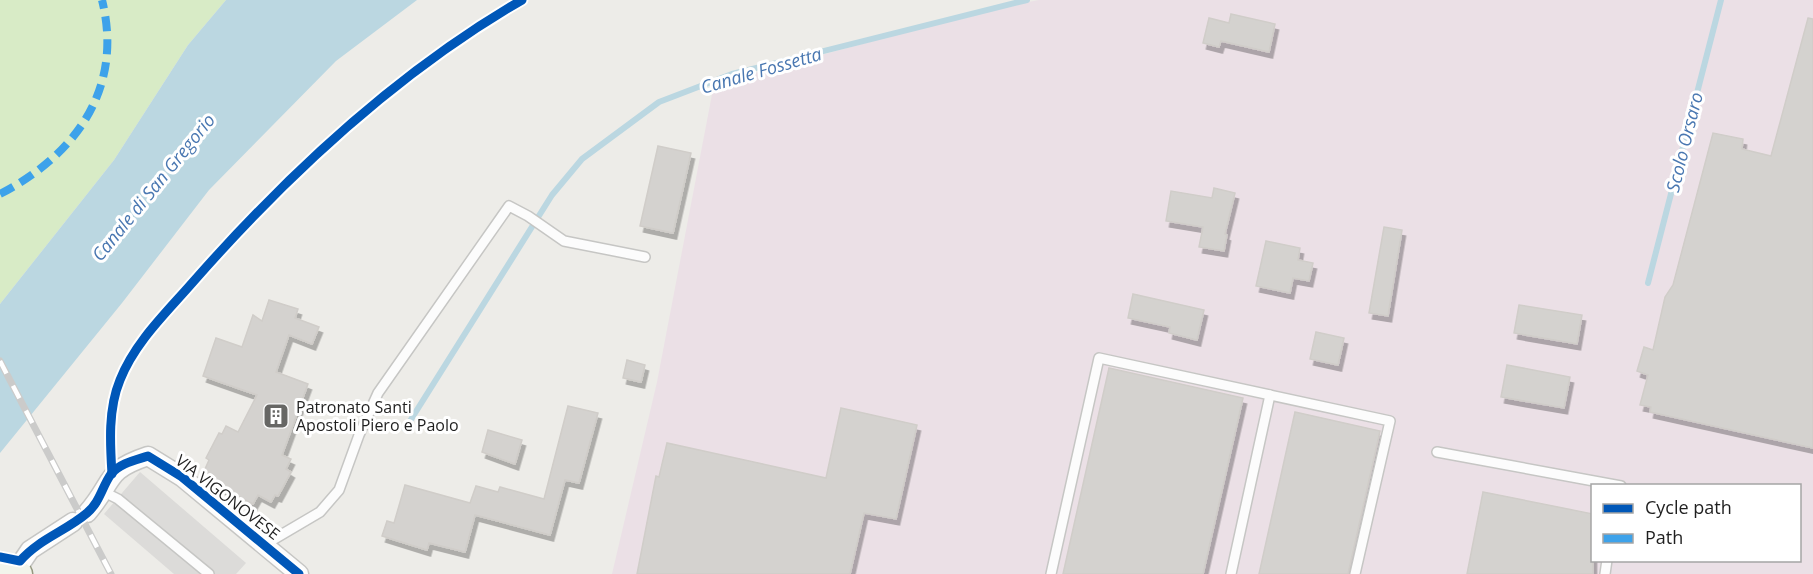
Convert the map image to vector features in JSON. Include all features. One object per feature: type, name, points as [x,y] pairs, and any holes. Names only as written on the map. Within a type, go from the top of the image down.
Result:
[{"type":"street","name":"VIA VIGONOVESE","points":[[11,572],[30,550],[80,517],[104,492],[112,474],[123,464],[148,456],[182,477],[299,574]]},
{"type":"lane","points":[[264,545],[320,512],[339,490],[358,435],[378,393],[509,206],[564,241],[645,257]]},
{"type":"lane","points":[[1051,574],[1099,358],[1390,421],[1354,574]]},
{"type":"lane","points":[[1231,574],[1269,395]]},
{"type":"lane","points":[[1437,452],[1610,484]]},
{"type":"lane","points":[[104,492],[118,499],[209,574]]},
{"type":"shaded area","points":[[1039,0],[1813,0],[1813,574],[612,574],[657,382],[714,84],[996,8]]},
{"type":"shaded area","points":[[140,472],[246,563],[236,574],[174,574],[104,514]]},
{"type":"green space","points":[[0,0],[226,0],[188,45],[114,160],[0,304]]},
{"type":"water","name":"Canale di San Gregorio","points":[[226,0],[417,0],[336,61],[209,190],[122,303],[0,453],[0,304],[114,160],[188,45]]},
{"type":"building","points":[[1231,14],[1275,24],[1269,52],[1221,41],[1219,47],[1203,43],[1209,18],[1229,23]]},
{"type":"building","points":[[1808,18],[1813,19],[1813,448],[1650,412],[1651,407],[1640,405],[1648,375],[1637,371],[1644,347],[1653,350],[1665,297],[1673,285],[1713,133],[1743,139],[1742,149],[1771,156]]},
{"type":"building","points":[[658,146],[691,153],[673,233],[640,226]]},
{"type":"building","points":[[1214,188],[1235,193],[1225,234],[1227,235],[1224,251],[1199,247],[1203,227],[1166,221],[1171,191],[1212,198]]},
{"type":"building","points":[[1384,227],[1402,230],[1388,316],[1369,313]]},
{"type":"building","points":[[1266,241],[1300,248],[1298,260],[1313,263],[1309,281],[1293,278],[1290,293],[1256,286]]},
{"type":"building","points":[[1133,294],[1204,310],[1197,340],[1169,333],[1170,327],[1128,318]]},
{"type":"building","points":[[269,300],[298,309],[295,318],[319,327],[312,344],[289,335],[276,372],[308,384],[282,455],[291,459],[286,469],[291,472],[278,496],[275,495],[271,502],[258,495],[253,504],[201,478],[209,460],[206,458],[219,433],[222,434],[226,426],[238,432],[257,395],[203,376],[216,338],[242,347],[253,315],[262,321]]},
{"type":"building","points":[[1519,305],[1582,315],[1577,344],[1514,333]]},
{"type":"building","points":[[1316,332],[1344,338],[1338,365],[1310,359]]},
{"type":"building","points":[[627,360],[645,365],[641,382],[623,378]]},
{"type":"building","points":[[1507,365],[1570,377],[1564,408],[1501,397]]},
{"type":"building","points":[[1109,368],[1243,398],[1203,574],[1063,574]]},
{"type":"building","points":[[568,406],[598,413],[579,483],[565,480],[550,535],[475,515],[465,552],[429,543],[427,550],[382,536],[387,521],[394,523],[405,485],[470,503],[476,486],[498,492],[500,487],[544,499]]},
{"type":"building","points":[[841,408],[917,425],[896,519],[864,513],[850,574],[637,574],[656,476],[659,477],[667,443],[826,478]]},
{"type":"building","points":[[1295,412],[1380,431],[1348,574],[1259,574]]},
{"type":"building","points":[[488,430],[522,440],[515,464],[482,452]]},
{"type":"building","points":[[1483,492],[1591,514],[1593,574],[1467,574]]},
{"type":"waterway","name":"Canale Fossetta","points":[[405,429],[552,195],[582,159],[659,102],[732,74],[1027,0]]},
{"type":"waterway","name":"Scolo Orsaro","points":[[1648,283],[1721,0]]},
{"type":"railway","points":[[0,361],[111,574]]},
{"type":"marked path","points":[[0,194],[51,160],[71,139],[88,115],[99,90],[106,62],[107,32],[102,0]]},
{"type":"cycle path","points":[[112,474],[111,426],[116,391],[134,353],[162,317],[229,242],[346,128],[431,60],[522,0]]},
{"type":"cycle path","points":[[0,557],[20,561],[27,553],[87,513],[115,470],[128,462],[148,456],[182,477],[299,574]]},
{"type":"place","name":"Patronato Santi Apostoli Piero e Paolo","points":[[276,416]]}]
